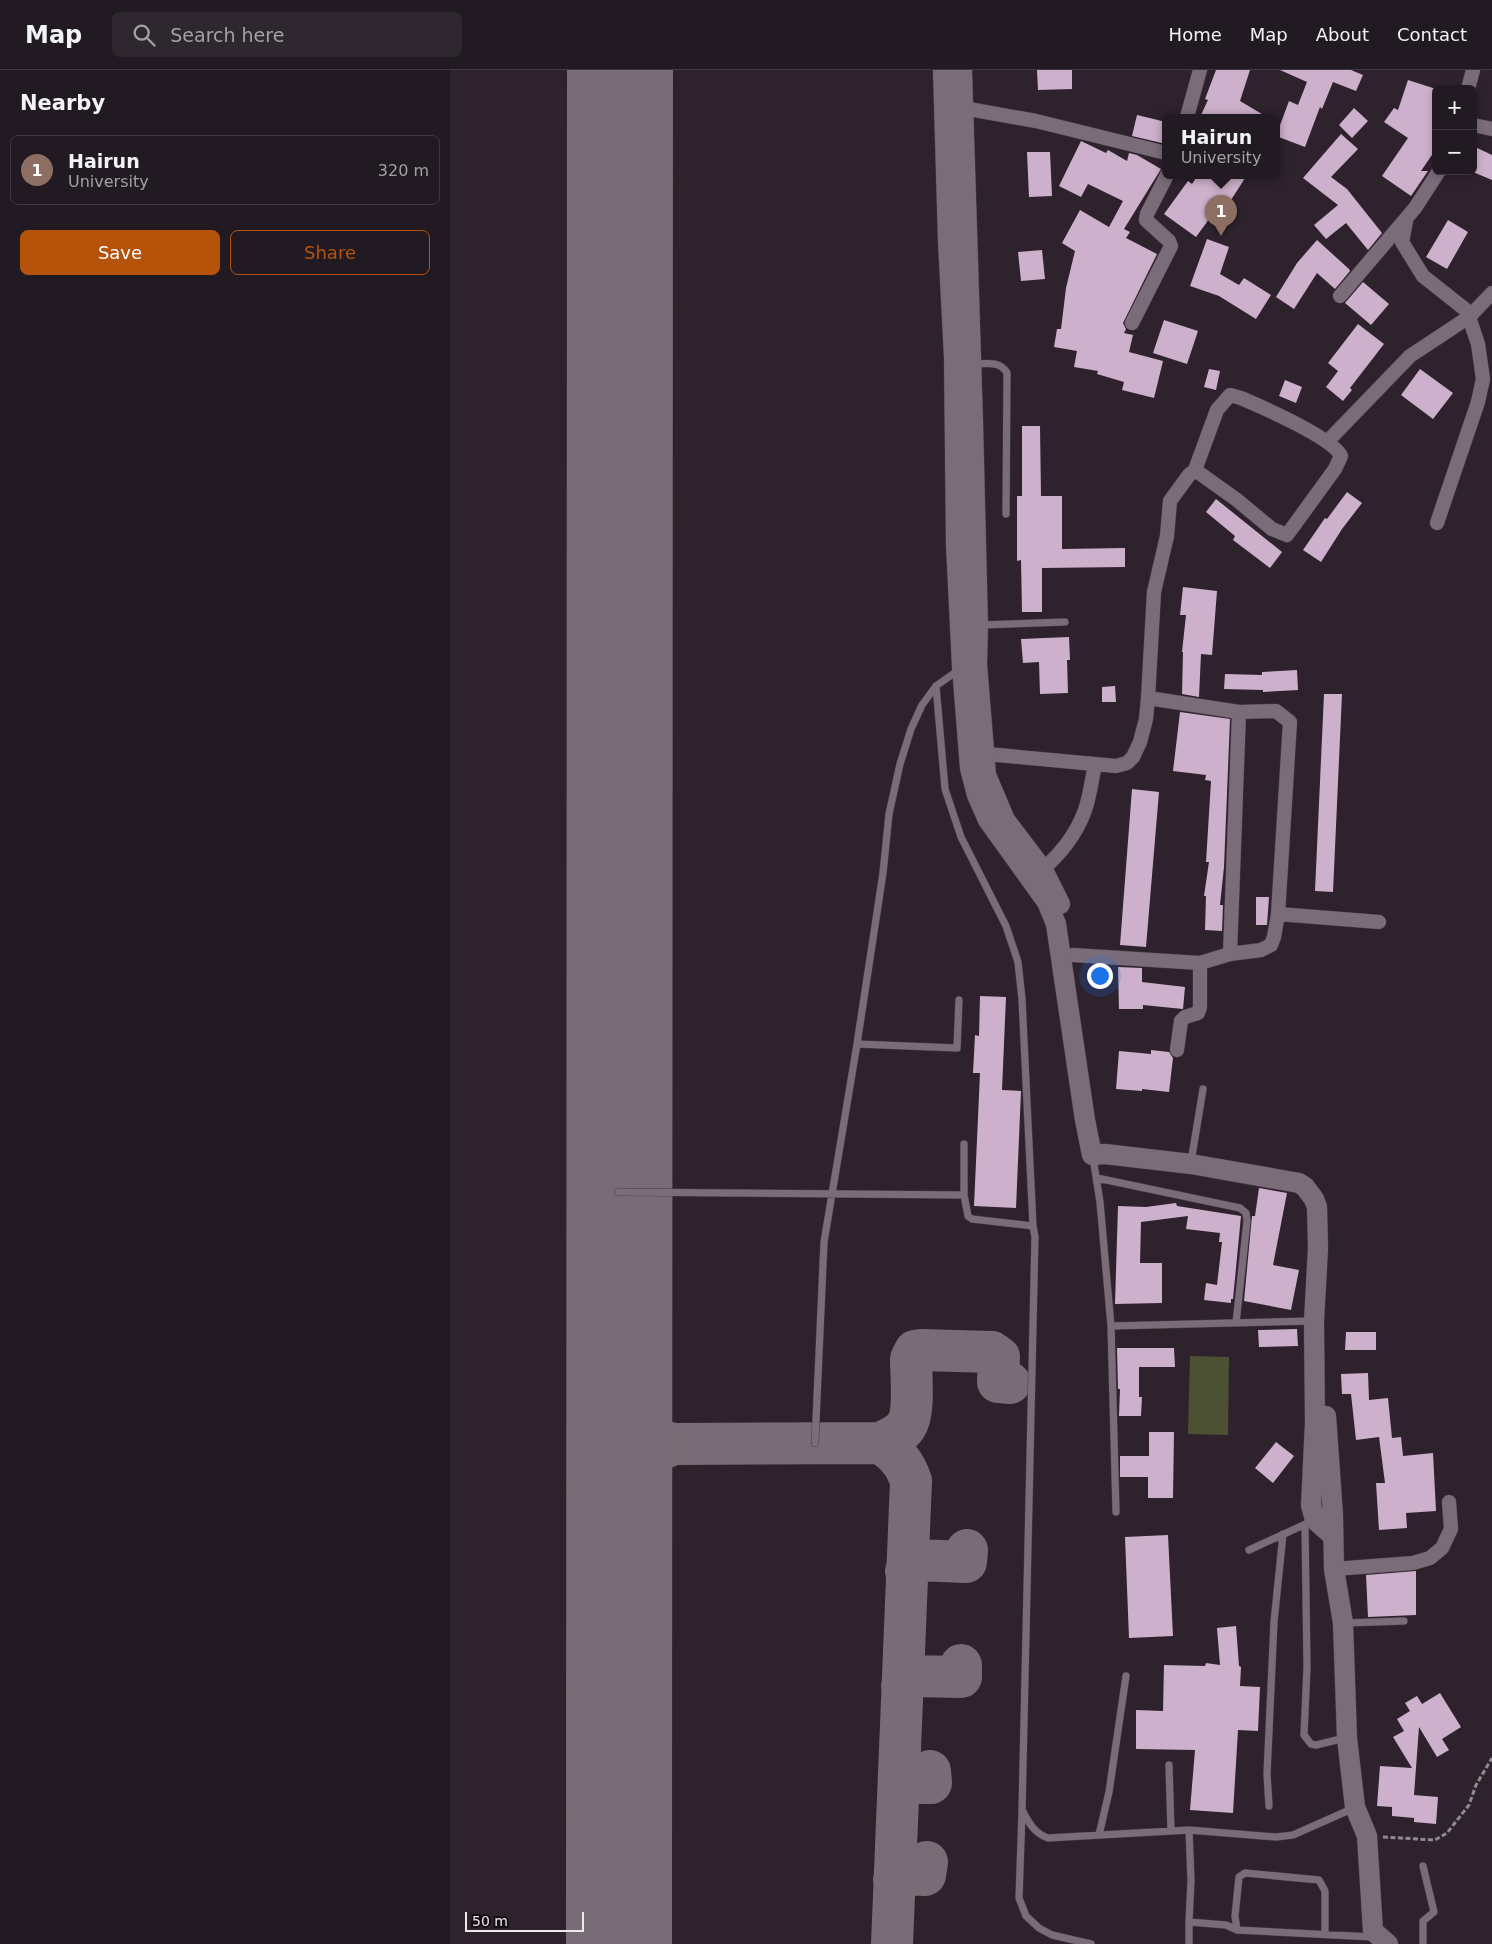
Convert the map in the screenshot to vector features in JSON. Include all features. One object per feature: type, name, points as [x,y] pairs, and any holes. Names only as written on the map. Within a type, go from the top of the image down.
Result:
[{"type":"street","points":[[943,70],[948,241],[962,363]]},
{"type":"street","points":[[962,70],[962,363],[969,666],[976,754],[1005,820],[1037,875],[1063,909],[1068,925],[1098,1123],[1098,1150]]},
{"type":"street","points":[[1188,114],[1200,70]]},
{"type":"street","points":[[1469,85],[1473,70]]},
{"type":"street","points":[[963,108],[1036,120],[1162,152]]},
{"type":"street","points":[[1477,126],[1492,129]]},
{"type":"street","points":[[1340,296],[1406,220],[1427,192],[1437,175]]},
{"type":"street","points":[[1132,323],[1170,246],[1169,241],[1146,220],[1147,214],[1165,179]]},
{"type":"street","points":[[1406,220],[1402,242],[1423,276],[1470,315],[1478,344],[1483,379],[1478,402],[1437,524]]},
{"type":"street","points":[[1327,442],[1410,356],[1470,315],[1492,293]]},
{"type":"street","points":[[976,754],[1116,766],[1127,763],[1133,757],[1140,742],[1146,719],[1154,592],[1167,536],[1170,501],[1189,475],[1195,470],[1216,410],[1230,395],[1241,398],[1277,415],[1327,442],[1338,450],[1341,456],[1335,469],[1286,535],[1272,530],[1237,500],[1195,470]]},
{"type":"street","points":[[1074,955],[1200,963],[1230,954],[1261,950],[1271,945],[1274,937],[1278,914],[1290,722],[1276,711],[1239,712],[1148,698]]},
{"type":"street","points":[[1230,954],[1239,712]]},
{"type":"street","points":[[1037,875],[1070,840],[1078,828],[1086,808],[1095,764]]},
{"type":"street","points":[[1037,875],[1056,924],[1098,1150]]},
{"type":"street","points":[[1278,914],[1379,922]]},
{"type":"street","points":[[1177,1050],[1181,1021],[1185,1017],[1198,1013],[1200,1007],[1200,963]]},
{"type":"street","points":[[1098,1150],[1192,1156],[1282,1169],[1307,1175],[1316,1181],[1320,1187],[1325,1204],[1324,1380],[1334,1569],[1343,1623],[1347,1738],[1355,1807],[1367,1836],[1373,1931],[1383,1942]]},
{"type":"street","points":[[1098,1150],[1299,1182],[1314,1199],[1317,1207],[1318,1248],[1314,1321],[1315,1423],[1310,1522],[1333,1536]]},
{"type":"street","points":[[1334,1569],[1413,1563],[1430,1558],[1442,1548],[1451,1529],[1449,1502]]},
{"type":"lane","points":[[962,363],[999,364],[1004,367],[1007,373],[1006,514]]},
{"type":"lane","points":[[969,625],[1064,622]]},
{"type":"lane","points":[[815,1443],[824,1242],[857,1044],[889,814],[900,764],[911,729],[925,698],[936,686],[969,666]]},
{"type":"lane","points":[[936,686],[945,789],[961,837],[1006,926],[1018,962],[1022,999],[1034,1256],[1019,1898],[1026,1916],[1039,1928],[1052,1935],[1091,1944]]},
{"type":"lane","points":[[857,1044],[957,1048],[958,1000]]},
{"type":"lane","points":[[1192,1156],[1203,1089]]},
{"type":"lane","points":[[964,1144],[964,1195],[968,1216],[972,1219],[1034,1226]]},
{"type":"lane","points":[[1098,1150],[1097,1178],[1111,1326],[1116,1512]]},
{"type":"lane","points":[[1097,1178],[1240,1208],[1246,1213],[1247,1221],[1236,1323]]},
{"type":"lane","points":[[618,1192],[964,1195]]},
{"type":"lane","points":[[1111,1326],[1314,1321]]},
{"type":"lane","points":[[1249,1550],[1310,1522],[1304,1735],[1310,1744],[1316,1745],[1347,1738]]},
{"type":"lane","points":[[1269,1806],[1267,1774],[1274,1622],[1283,1534]]},
{"type":"lane","points":[[1343,1623],[1404,1621]]},
{"type":"lane","points":[[1099,1835],[1109,1792],[1126,1676]]},
{"type":"lane","points":[[1169,1765],[1171,1831]]},
{"type":"lane","points":[[1022,1810],[1032,1829],[1039,1835],[1048,1838],[1188,1830],[1276,1837],[1293,1835],[1355,1807]]},
{"type":"lane","points":[[1188,1830],[1192,1881],[1189,1944]]},
{"type":"lane","points":[[1423,1866],[1434,1912],[1423,1921],[1423,1944]]},
{"type":"lane","points":[[1237,1930],[1235,1916],[1238,1880],[1245,1873],[1319,1880],[1325,1891],[1326,1934]]},
{"type":"lane","points":[[1189,1922],[1226,1925],[1237,1930],[1326,1934],[1383,1942]]},
{"type":"path","points":[[1367,1836],[1436,1840],[1447,1833],[1468,1805],[1476,1786],[1492,1758]]},
{"type":"green space","points":[[1190,1356],[1229,1357],[1228,1435],[1188,1434]]},
{"type":"building","points":[[1037,70],[1072,70],[1072,89],[1038,90]]},
{"type":"building","points":[[1216,70],[1250,70],[1240,101],[1262,114],[1201,114],[1208,100],[1205,99]]},
{"type":"building","points":[[1280,70],[1351,70],[1363,75],[1356,91],[1333,82],[1322,109],[1320,107],[1305,147],[1280,138],[1280,125],[1289,101],[1298,105],[1307,82]]},
{"type":"building","points":[[1408,80],[1432,88],[1432,155],[1421,171],[1428,171],[1411,196],[1382,176],[1408,138],[1384,122],[1394,108],[1398,110]]},
{"type":"building","points":[[1354,108],[1368,121],[1352,138],[1339,125]]},
{"type":"building","points":[[1137,115],[1162,121],[1162,143],[1132,136]]},
{"type":"building","points":[[1341,134],[1358,149],[1331,177],[1347,189],[1382,233],[1368,250],[1346,223],[1326,239],[1314,225],[1338,205],[1303,178]]},
{"type":"building","points":[[1081,141],[1106,153],[1108,150],[1127,161],[1129,153],[1137,155],[1161,169],[1124,229],[1130,232],[1126,238],[1157,254],[1123,323],[1126,329],[1124,333],[1133,335],[1129,352],[1163,361],[1154,398],[1122,390],[1124,382],[1097,374],[1098,371],[1074,367],[1077,351],[1054,347],[1057,329],[1061,329],[1066,288],[1075,251],[1062,243],[1080,210],[1109,227],[1123,201],[1088,184],[1081,197],[1059,186]]},
{"type":"building","points":[[1477,148],[1492,155],[1492,180],[1477,174]]},
{"type":"building","points":[[1027,152],[1050,152],[1052,196],[1029,197]]},
{"type":"building","points":[[1195,179],[1244,179],[1231,200],[1226,196],[1196,237],[1164,214],[1188,181],[1192,184]]},
{"type":"building","points":[[1448,220],[1468,232],[1447,269],[1426,257]]},
{"type":"building","points":[[1207,239],[1229,247],[1220,274],[1239,285],[1244,278],[1271,295],[1256,319],[1219,296],[1190,286]]},
{"type":"building","points":[[1317,240],[1350,271],[1335,289],[1317,273],[1294,309],[1276,297],[1297,263]]},
{"type":"building","points":[[1042,250],[1045,279],[1021,281],[1018,252]]},
{"type":"building","points":[[1363,282],[1389,304],[1371,325],[1345,303]]},
{"type":"building","points":[[1164,320],[1198,331],[1187,364],[1153,353]]},
{"type":"building","points":[[1358,324],[1384,344],[1350,388],[1352,390],[1343,401],[1326,387],[1338,371],[1328,363]]},
{"type":"building","points":[[1209,369],[1220,371],[1216,390],[1204,387]]},
{"type":"building","points":[[1420,369],[1453,393],[1433,419],[1401,395]]},
{"type":"building","points":[[1285,380],[1302,387],[1296,403],[1279,396]]},
{"type":"building","points":[[1022,426],[1040,426],[1041,496],[1062,496],[1062,549],[1125,548],[1125,567],[1042,568],[1042,612],[1022,612],[1021,560],[1017,561],[1017,496],[1022,496]]},
{"type":"building","points":[[1347,492],[1362,503],[1342,529],[1321,562],[1303,550],[1325,518],[1327,519]]},
{"type":"building","points":[[1216,499],[1282,552],[1270,568],[1233,540],[1235,536],[1206,512]]},
{"type":"building","points":[[1183,587],[1217,591],[1212,655],[1201,654],[1199,697],[1182,694],[1182,652],[1186,615],[1180,615]]},
{"type":"building","points":[[1069,637],[1070,660],[1067,660],[1068,693],[1040,694],[1039,662],[1023,663],[1021,639]]},
{"type":"building","points":[[1297,670],[1298,690],[1263,692],[1263,690],[1224,689],[1225,674],[1262,675],[1262,672]]},
{"type":"building","points":[[1115,686],[1116,702],[1102,702],[1102,687]]},
{"type":"building","points":[[1324,694],[1342,694],[1333,892],[1315,891]]},
{"type":"building","points":[[1180,712],[1230,719],[1224,867],[1220,905],[1223,905],[1222,931],[1205,930],[1206,896],[1204,896],[1209,862],[1206,862],[1211,781],[1205,780],[1206,775],[1173,771]]},
{"type":"building","points":[[1132,789],[1159,792],[1146,947],[1120,945]]},
{"type":"building","points":[[1256,897],[1269,897],[1267,925],[1256,925]]},
{"type":"building","points":[[1118,967],[1142,968],[1142,982],[1185,987],[1183,1009],[1143,1005],[1143,1009],[1119,1009]]},
{"type":"building","points":[[980,996],[1006,997],[1002,1090],[1021,1091],[1016,1208],[974,1206],[980,1073],[973,1073],[975,1035],[979,1036]]},
{"type":"building","points":[[1151,1050],[1169,1052],[1173,1058],[1169,1092],[1116,1089],[1119,1051],[1151,1054]]},
{"type":"building","points":[[1259,1188],[1287,1193],[1273,1265],[1299,1270],[1291,1310],[1244,1301],[1252,1216],[1255,1216]]},
{"type":"building","points":[[1176,1203],[1177,1206],[1241,1216],[1233,1299],[1231,1299],[1231,1303],[1204,1300],[1206,1283],[1217,1285],[1222,1242],[1219,1242],[1220,1233],[1186,1229],[1188,1216],[1141,1222],[1140,1263],[1162,1263],[1162,1303],[1115,1304],[1118,1206],[1146,1207]]},
{"type":"building","points":[[1297,1329],[1298,1346],[1259,1347],[1258,1330]]},
{"type":"building","points":[[1346,1332],[1376,1332],[1376,1350],[1345,1350]]},
{"type":"building","points":[[1117,1348],[1174,1348],[1175,1367],[1139,1367],[1139,1397],[1142,1397],[1141,1416],[1119,1416],[1120,1389],[1118,1389]]},
{"type":"building","points":[[1368,1373],[1369,1400],[1388,1398],[1392,1438],[1401,1437],[1403,1456],[1433,1453],[1436,1511],[1406,1513],[1407,1528],[1379,1530],[1376,1483],[1385,1483],[1379,1437],[1356,1440],[1351,1394],[1342,1394],[1341,1374]]},
{"type":"building","points":[[1149,1432],[1174,1432],[1173,1498],[1148,1498],[1148,1477],[1120,1477],[1120,1456],[1149,1456]]},
{"type":"building","points":[[1276,1442],[1294,1456],[1273,1483],[1255,1468]]},
{"type":"building","points":[[1168,1535],[1173,1636],[1129,1638],[1125,1537]]},
{"type":"building","points":[[1416,1571],[1416,1615],[1368,1617],[1366,1575]]},
{"type":"building","points":[[1236,1626],[1239,1666],[1241,1667],[1240,1686],[1260,1687],[1258,1731],[1238,1730],[1233,1813],[1190,1810],[1195,1750],[1136,1749],[1136,1710],[1163,1711],[1164,1665],[1205,1666],[1206,1663],[1220,1665],[1217,1628]]},
{"type":"building","points":[[1440,1693],[1461,1727],[1442,1739],[1449,1750],[1437,1757],[1419,1727],[1414,1795],[1438,1797],[1436,1824],[1414,1822],[1414,1818],[1392,1816],[1392,1807],[1377,1806],[1380,1766],[1412,1768],[1393,1737],[1404,1731],[1397,1719],[1410,1711],[1405,1703],[1417,1696],[1422,1704]]},
{"type":"taxiway","points":[[880,1443],[901,1432],[909,1420],[912,1404],[911,1359],[915,1351],[992,1352],[999,1357],[998,1382],[1010,1383]]},
{"type":"taxiway","points":[[618,1396],[628,1414],[640,1428],[654,1438],[674,1444]]},
{"type":"taxiway","points":[[618,1498],[634,1469],[645,1458],[674,1444],[880,1443],[891,1451],[903,1464],[911,1481],[892,1944]]},
{"type":"taxiway","points":[[906,1571],[916,1560],[966,1562],[967,1550]]},
{"type":"taxiway","points":[[902,1686],[912,1676],[961,1677],[961,1665]]},
{"type":"taxiway","points":[[899,1790],[908,1783],[931,1783],[930,1771]]},
{"type":"taxiway","points":[[894,1880],[903,1874],[925,1875],[927,1862]]},
{"type":"runway","points":[[619,1944],[620,70]]},
{"type":"place","name":"Hairun","points":[[1221,236]]}]
